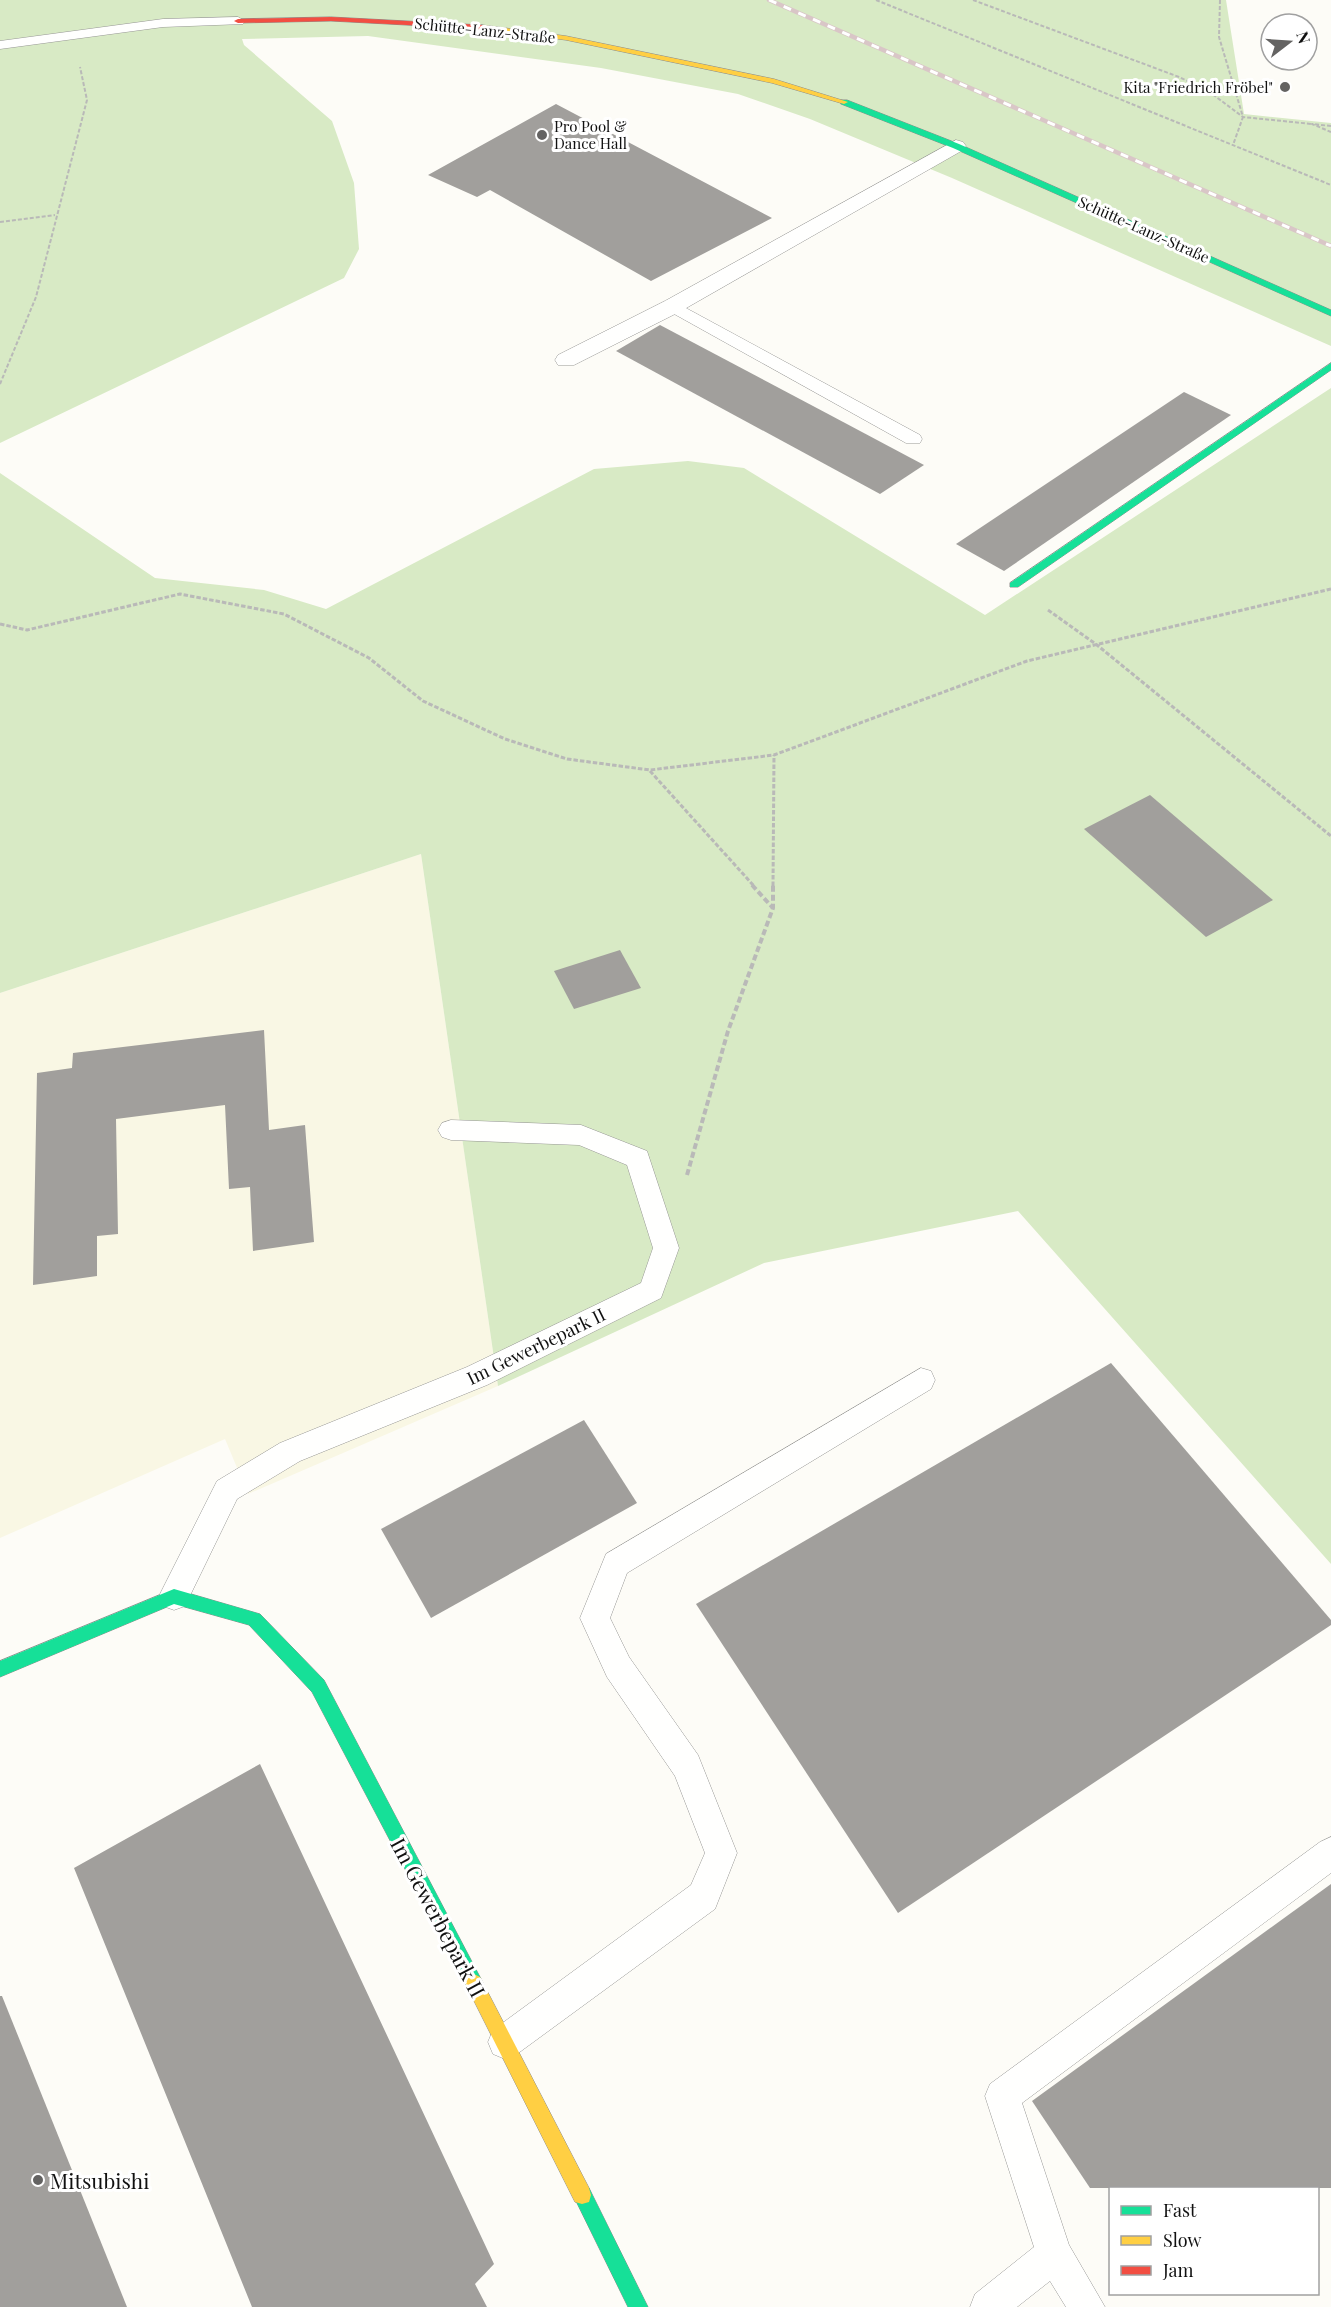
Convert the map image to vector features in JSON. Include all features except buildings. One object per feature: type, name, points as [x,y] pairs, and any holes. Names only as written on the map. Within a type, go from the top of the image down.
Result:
[{"type":"street","name":"Schütte-Lanz-Straße","points":[[238,21],[331,19],[419,22],[566,39],[774,81],[857,106],[956,146],[1331,313]]},
{"type":"street","points":[[566,360],[673,306],[956,146]]},
{"type":"street","points":[[1014,585],[1331,366]]},
{"type":"street","points":[[0,1669],[174,1596]]},
{"type":"street","name":"Im Gewerbepark II","points":[[174,1596],[254,1619],[318,1686],[505,2042],[638,2307]]},
{"type":"lane","name":"Schütte-Lanz-Straße","points":[[0,45],[163,23],[238,21]]},
{"type":"lane","points":[[673,306],[913,439]]},
{"type":"lane","name":"Im Gewerbepark II","points":[[174,1596],[227,1490],[290,1452],[477,1376],[652,1290],[666,1248],[638,1158],[581,1135],[450,1130]]},
{"type":"lane","points":[[505,2042],[703,1897],[720,1853],[687,1766],[618,1668],[595,1618],[616,1564],[921,1380]]},
{"type":"lane","points":[[1087,2307],[1054,2254],[1002,2096],[1331,1853]]},
{"type":"lane","points":[[988,2307],[1054,2254]]},
{"type":"path","points":[[876,0],[1331,185]]},
{"type":"path","points":[[973,0],[1179,77],[1208,90],[1243,117],[1331,126]]},
{"type":"path","points":[[1220,0],[1219,37],[1243,117],[1233,146]]},
{"type":"path","points":[[0,384],[36,297],[55,215],[87,100],[74,34]]},
{"type":"path","points":[[1312,124],[1331,132]]},
{"type":"path","points":[[0,222],[55,215]]},
{"type":"path","points":[[1014,585],[1097,645],[1331,836]]},
{"type":"path","points":[[0,624],[27,630],[180,594],[284,614],[369,658],[423,701],[505,739],[567,759],[650,770],[774,755],[1027,661],[1331,589]]},
{"type":"path","points":[[686,1180],[728,1031],[773,908],[774,755]]},
{"type":"path","points":[[650,770],[773,908]]},
{"type":"shaded area","points":[[421,854],[498,1386],[248,1494],[225,1439],[0,1538],[0,993]]},
{"type":"green space","points":[[0,0],[1226,0],[1244,114],[1331,123],[1331,346],[952,178],[810,119],[738,94],[601,68],[368,36],[242,39],[244,45],[332,121],[354,183],[359,249],[344,278],[0,443]]},
{"type":"green space","points":[[1331,388],[1331,1564],[1018,1211],[764,1263],[498,1386],[421,854],[0,993],[0,473],[155,578],[264,590],[326,609],[594,469],[688,461],[744,468],[985,615]]},
{"type":"railway","points":[[769,0],[1331,246]]},
{"type":"traffic: fast","points":[[844,102],[956,146],[1331,313]]},
{"type":"traffic: fast","points":[[1014,585],[1331,366]]},
{"type":"traffic: fast","points":[[0,1669],[174,1596],[254,1619],[318,1686],[474,1983]]},
{"type":"traffic: fast","points":[[582,2195],[638,2307]]},
{"type":"traffic: slow","points":[[482,27],[566,38],[774,81],[844,102]]},
{"type":"traffic: slow","points":[[474,1983],[582,2195]]},
{"type":"traffic: jam","points":[[238,21],[331,19],[482,27]]},
{"type":"place","name":"Kita \"Friedrich Fröbel\"","points":[[1285,87]]},
{"type":"place","name":"Pro Pool & Dance Hall","points":[[542,135]]},
{"type":"place","name":"Mitsubishi","points":[[38,2180]]}]
